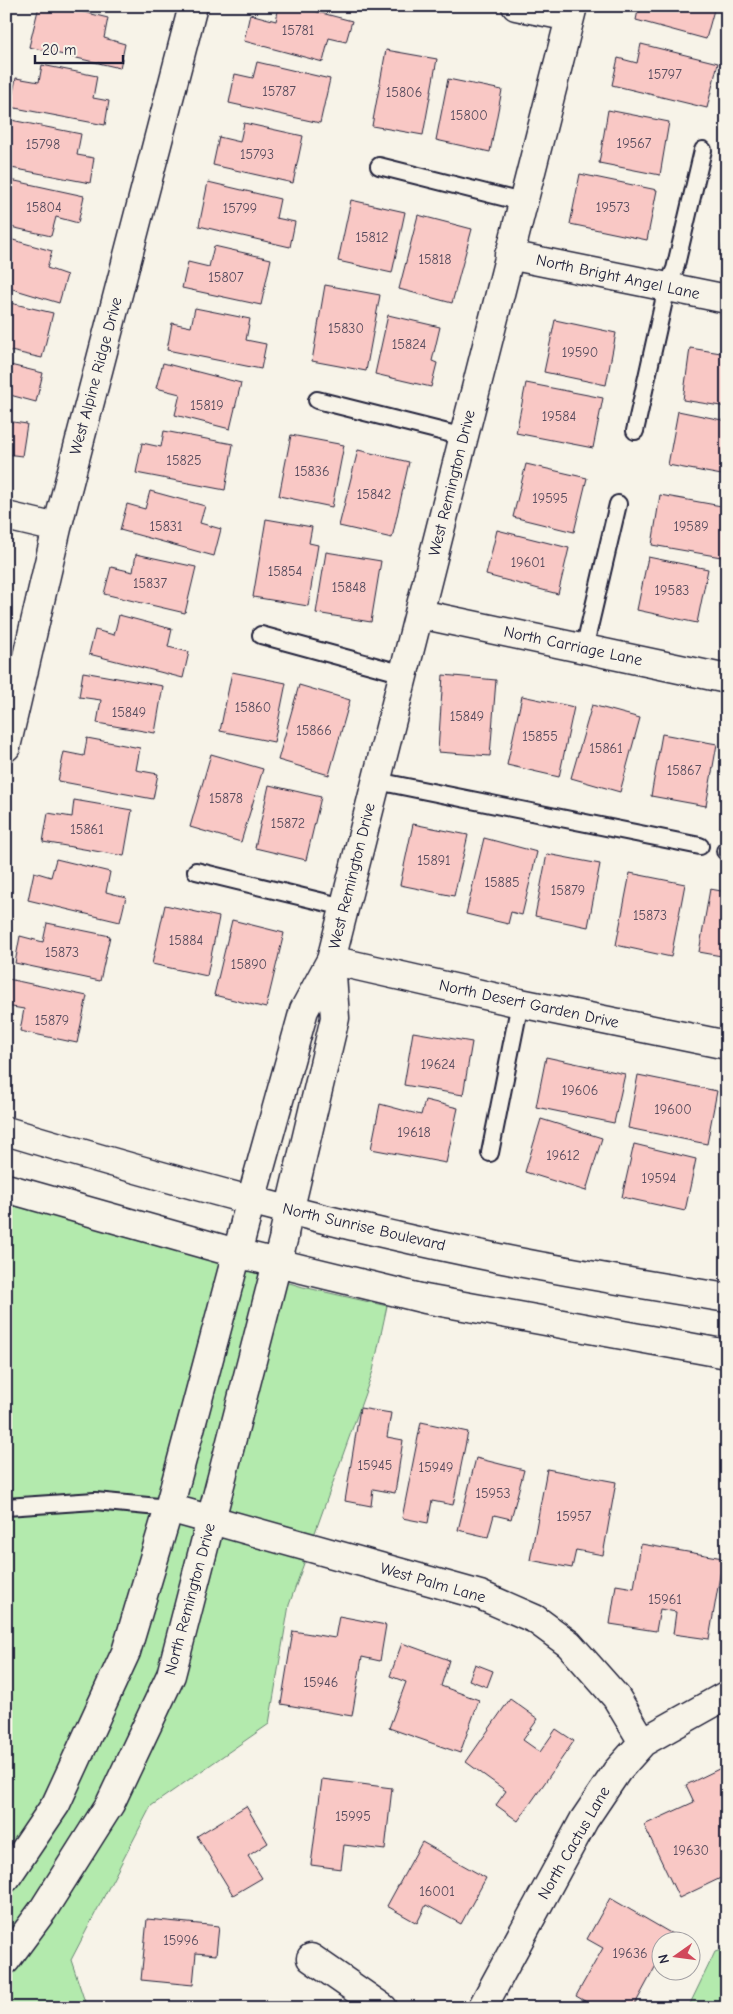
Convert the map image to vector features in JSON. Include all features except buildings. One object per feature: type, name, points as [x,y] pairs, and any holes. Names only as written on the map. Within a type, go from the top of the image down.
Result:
[{"type":"street","name":"West Alpine Ridge Drive","points":[[6,747],[57,528],[193,6]]},
{"type":"street","points":[[516,6],[571,12]]},
{"type":"street","name":"West Remington Drive","points":[[236,1253],[304,1010],[331,960],[571,12]]},
{"type":"street","name":"North Bright Angel Lane","points":[[509,255],[727,299]]},
{"type":"street","points":[[6,516],[57,528]]},
{"type":"street","name":"North Carriage Lane","points":[[420,614],[727,679]]},
{"type":"street","name":"West Remington Drive","points":[[281,1249],[288,1210],[335,1018],[331,960]]},
{"type":"street","name":"North Desert Garden Drive","points":[[331,960],[520,1003],[727,1045]]},
{"type":"street","name":"North Sunrise Boulevard","points":[[6,1131],[248,1211],[288,1210],[504,1260],[727,1298]]},
{"type":"street","points":[[6,1188],[236,1253],[281,1249],[425,1298],[727,1354]]},
{"type":"street","name":"North Remington Drive","points":[[6,1960],[43,1910],[110,1804],[171,1675],[281,1249]]},
{"type":"street","points":[[6,1878],[56,1804],[126,1652],[169,1508],[236,1253]]},
{"type":"street","name":"West Palm Lane","points":[[169,1508],[480,1595],[535,1619],[569,1644],[610,1690],[643,1742]]},
{"type":"street","name":"North Cactus Lane","points":[[482,2008],[584,1820],[617,1771],[643,1742],[727,1695]]},
{"type":"street","points":[[311,1958],[383,2008]]},
{"type":"lane","points":[[635,431],[667,287],[675,269],[703,150]]},
{"type":"lane","points":[[379,166],[522,202]]},
{"type":"lane","points":[[317,400],[464,437]]},
{"type":"lane","points":[[584,649],[618,504]]},
{"type":"lane","points":[[261,635],[404,674]]},
{"type":"lane","points":[[377,781],[700,846]]},
{"type":"lane","points":[[196,871],[344,907]]},
{"type":"lane","points":[[490,1153],[520,1003]]},
{"type":"lane","points":[[6,1507],[95,1501],[169,1508]]},
{"type":"green space","points":[[6,1200],[303,1287],[387,1306],[373,1371],[289,1605],[269,1724],[151,1806],[71,1960],[87,2008],[6,2008]]},
{"type":"green space","points":[[727,1948],[727,2008],[688,2008],[715,1952]]}]
